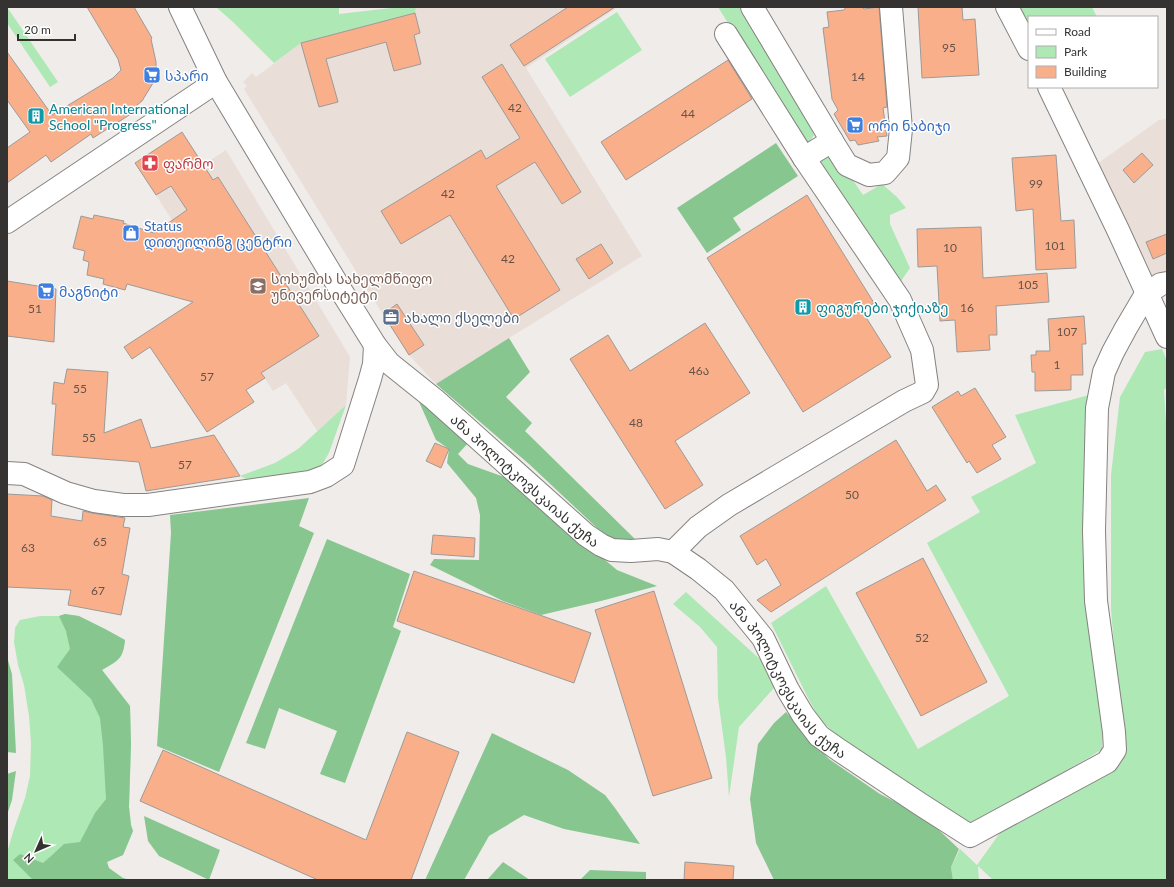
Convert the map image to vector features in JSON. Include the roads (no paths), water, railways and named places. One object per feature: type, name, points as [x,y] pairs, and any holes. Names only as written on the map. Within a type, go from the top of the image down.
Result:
[{"type":"street","name":"ანა პოლიტკოვსკაიას ქუჩა","points":[[180,7],[216,82],[375,346],[390,363],[434,399],[586,536],[600,545],[612,550],[631,551],[658,549],[673,552],[698,569],[724,590],[763,638],[792,697],[803,715],[819,736],[970,836],[1107,762],[1115,750],[1096,601],[1094,531],[1096,408],[1104,372],[1113,352],[1146,294]]},
{"type":"street","points":[[752,7],[847,165],[869,176],[885,172],[898,158],[901,129],[891,7]]},
{"type":"street","points":[[1007,7],[1028,48]]},
{"type":"street","points":[[673,552],[698,527],[729,506],[904,401],[923,392],[927,385],[922,350],[900,300],[804,158],[726,34]]},
{"type":"street","points":[[7,222],[216,82]]},
{"type":"street","points":[[1049,88],[1118,230],[1167,337]]},
{"type":"street","points":[[804,158],[832,141]]},
{"type":"street","points":[[1146,294],[1162,284],[1167,283]]},
{"type":"street","points":[[7,473],[24,474],[66,493],[94,501],[124,505],[148,505],[310,482],[326,476],[343,465],[370,379],[374,364],[375,346]]},
{"type":"place","name":"სპარი","points":[[152,75]]},
{"type":"place","name":"American International School \"Progress\"","points":[[36,116]]},
{"type":"place","name":"ორი ნაბიჯი","points":[[855,125]]},
{"type":"place","name":"ფარმო","points":[[150,163]]},
{"type":"place","name":"Status დითეილინგ ცენტრი","points":[[131,233]]},
{"type":"place","name":"სოხუმის სახელმწიფო უნივერსიტეტი","points":[[258,286]]},
{"type":"place","name":"მაგნიტი","points":[[46,291]]},
{"type":"place","name":"ფიგურები ჯიქიაზე","points":[[803,307]]},
{"type":"place","name":"ახალი ქსელები","points":[[391,317]]}]
